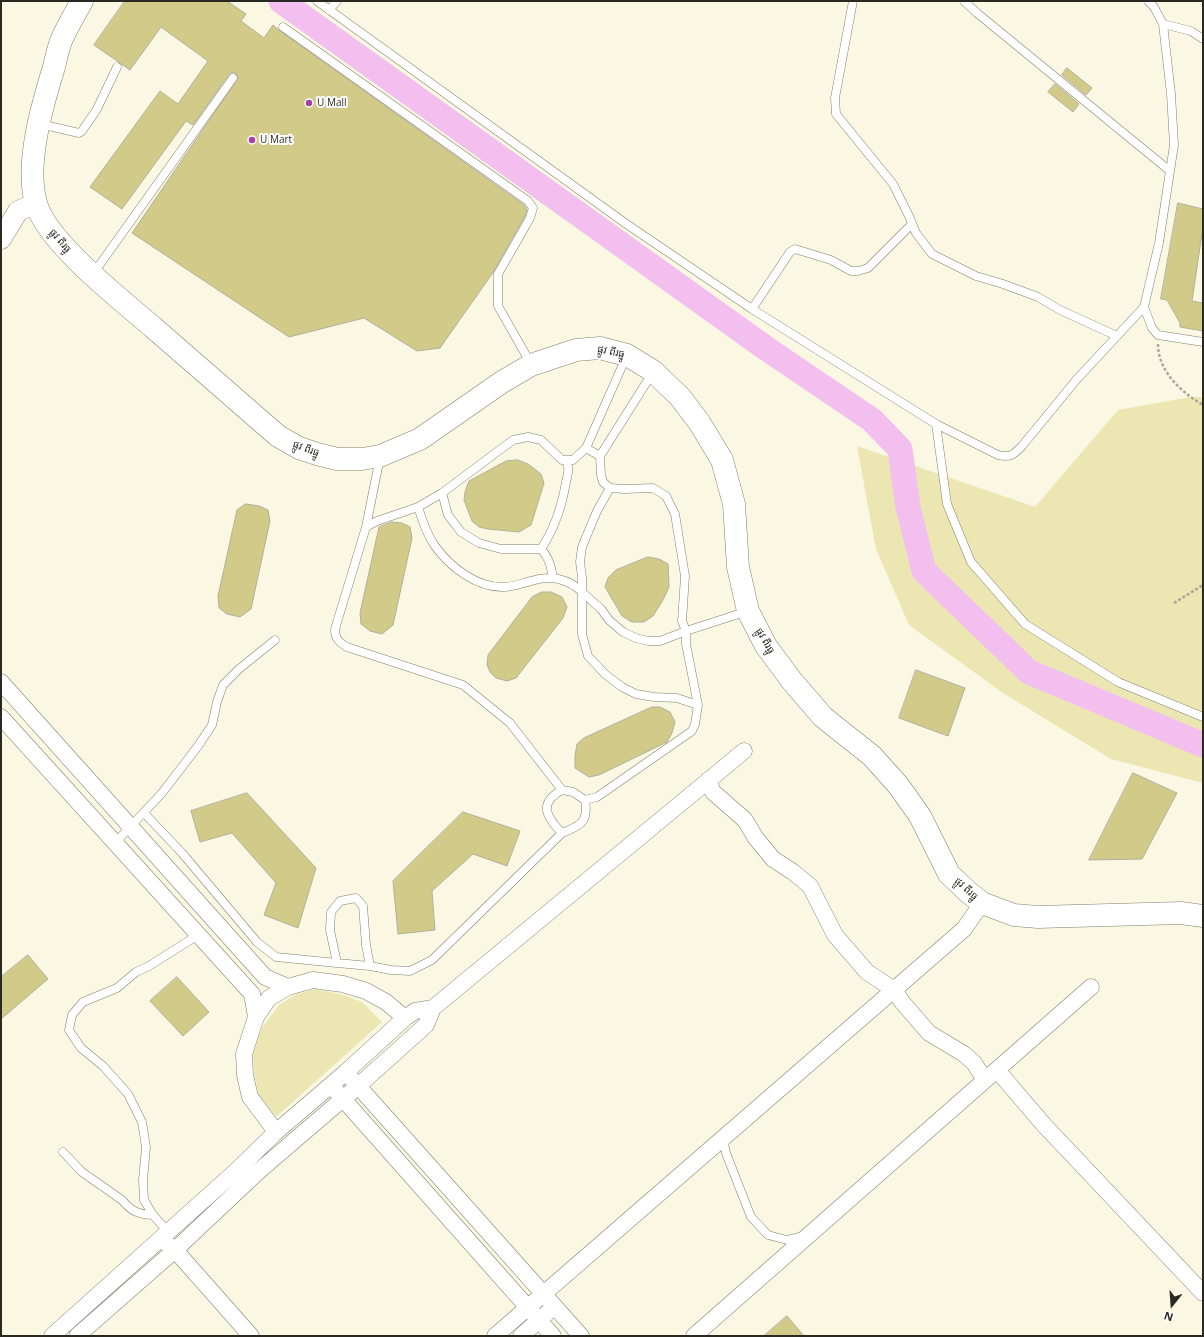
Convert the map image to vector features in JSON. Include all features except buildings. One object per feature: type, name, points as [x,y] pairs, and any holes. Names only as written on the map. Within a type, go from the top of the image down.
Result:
[{"type":"main road","name":"ផ្លូវ ពីរធ្នូ","points":[[82,1],[60,43],[46,92],[33,157],[32,178],[36,203],[44,222],[54,235],[93,274],[278,436],[299,448],[317,454],[337,458],[362,459],[380,456],[420,439],[502,382],[531,365],[576,350],[600,348],[627,355],[653,371],[680,397],[699,422],[722,460],[734,504],[738,567],[748,611],[766,646],[792,681],[823,717],[872,756],[898,784],[920,816],[949,874],[982,903],[1014,915],[1038,917],[1180,913],[1203,916]]},
{"type":"street","points":[[1,240],[18,211],[36,203]]},
{"type":"street","points":[[1,682],[265,977],[288,987]]},
{"type":"street","points":[[1,717],[252,994],[256,1017]]},
{"type":"street","points":[[77,1336],[175,1250],[260,1170],[342,1098],[358,1086],[426,1025],[433,1008],[744,751]]},
{"type":"street","points":[[708,780],[713,792],[745,820],[755,837],[773,859],[793,872],[810,886],[835,934],[867,972],[893,989],[929,1033],[964,1054],[974,1063],[985,1080]]},
{"type":"street","points":[[495,1336],[893,989],[964,929],[982,903]]},
{"type":"street","points":[[276,1132],[250,1097],[245,1075],[244,1054],[256,1017],[269,998],[288,987],[313,980],[343,984],[366,991],[386,1002],[405,1018]]},
{"type":"street","points":[[694,1336],[1091,987]]},
{"type":"street","points":[[52,1336],[236,1171],[276,1132],[346,1072],[405,1018],[415,1011],[433,1008]]},
{"type":"street","points":[[997,1070],[1044,1124],[1203,1293]]},
{"type":"street","points":[[346,1072],[581,1336]]},
{"type":"street","points":[[330,1085],[553,1336]]},
{"type":"street","points":[[164,1235],[175,1250],[251,1336]]},
{"type":"street","points":[[521,1336],[555,1307]]},
{"type":"lane","points":[[317,1],[625,223],[752,309],[936,424],[998,455],[1006,457],[1013,456],[1077,378],[1144,307],[1159,243],[1174,145],[1171,94],[1163,24],[1154,7],[1148,1]]},
{"type":"lane","points":[[329,10],[337,1]]},
{"type":"lane","points":[[853,1],[835,98],[836,114],[893,184],[916,233],[932,254],[976,276],[1038,297],[1060,310],[1117,336]]},
{"type":"lane","points":[[964,1],[1170,171]]},
{"type":"lane","points":[[1163,24],[1191,31],[1203,39]]},
{"type":"lane","points":[[283,27],[528,201],[533,208],[530,218],[498,274],[498,306],[531,365]]},
{"type":"lane","points":[[39,123],[78,134],[87,125],[97,109],[117,67]]},
{"type":"lane","points":[[93,274],[233,78]]},
{"type":"lane","points":[[752,309],[790,252],[795,249],[831,260],[851,271],[858,271],[868,268],[912,224]]},
{"type":"lane","points":[[1144,307],[1152,328],[1158,335],[1203,342]]},
{"type":"lane","points":[[366,527],[377,521],[418,507],[442,493],[513,440],[528,437],[541,440],[562,460],[573,460],[586,448],[627,355]]},
{"type":"lane","points":[[585,800],[597,797],[692,731],[695,724],[698,705],[686,644],[686,631],[682,621],[685,576],[676,514],[666,496],[653,488],[610,488],[603,482],[601,475],[600,456],[653,371]]},
{"type":"lane","points":[[936,424],[947,504],[971,562],[1025,624],[1118,682],[1203,717]]},
{"type":"lane","points":[[586,448],[600,456]]},
{"type":"lane","points":[[380,456],[366,527],[335,629],[335,635],[338,641],[347,647],[462,685],[510,723],[562,790]]},
{"type":"lane","points":[[541,549],[559,514],[564,498],[569,466],[566,460]]},
{"type":"lane","points":[[610,488],[597,511],[582,546],[580,562],[582,577],[582,634],[588,656],[605,674],[622,687],[636,694],[654,697],[677,698],[698,705]]},
{"type":"lane","points":[[442,493],[448,515],[461,532],[479,543],[502,549],[541,549],[546,554],[553,578]]},
{"type":"lane","points":[[418,507],[426,531],[434,546],[450,564],[472,579],[488,586],[504,587],[519,585],[533,580],[553,578],[566,581],[575,585],[601,609],[609,620],[623,632],[636,638],[660,642],[686,631],[748,611]]},
{"type":"lane","points":[[115,843],[144,813],[198,746],[212,725],[217,702],[223,685],[239,669],[275,640]]},
{"type":"lane","points":[[144,813],[182,853],[257,942],[276,957],[410,971],[432,960],[562,833],[575,828],[583,821],[587,811],[585,800],[573,792],[562,790],[552,795],[547,805],[547,816],[562,833]]},
{"type":"lane","points":[[337,963],[330,930],[330,912],[340,900],[356,898],[363,906],[366,945],[370,966]]},
{"type":"lane","points":[[164,1235],[144,1200],[143,1180],[146,1147],[142,1122],[128,1094],[103,1066],[81,1048],[69,1030],[72,1015],[83,1002],[117,988],[136,972],[149,966],[198,935]]},
{"type":"lane","points":[[723,1138],[726,1153],[751,1216],[768,1235],[787,1240],[808,1235]]},
{"type":"lane","points":[[64,1152],[82,1172],[122,1200],[127,1206],[140,1214],[153,1215]]},
{"type":"path","points":[[1158,335],[1158,353],[1168,375],[1190,398],[1203,405]]},
{"type":"path","points":[[1174,603],[1203,585]]},
{"type":"shaded area","points":[[1191,397],[1203,397],[1203,783],[1111,759],[1003,693],[909,625],[876,549],[857,446],[1035,507],[1118,410]]},
{"type":"shaded area","points":[[315,989],[340,994],[362,1002],[382,1022],[276,1117],[259,1095],[254,1073],[253,1054],[262,1028],[279,1005],[295,995]]},
{"type":"waterway","points":[[281,1],[767,349],[872,420],[900,449],[908,507],[924,571],[1029,672],[1203,745]]},
{"type":"place","name":"U Mall","points":[[309,103]]},
{"type":"place","name":"U Mart","points":[[252,140]]}]
